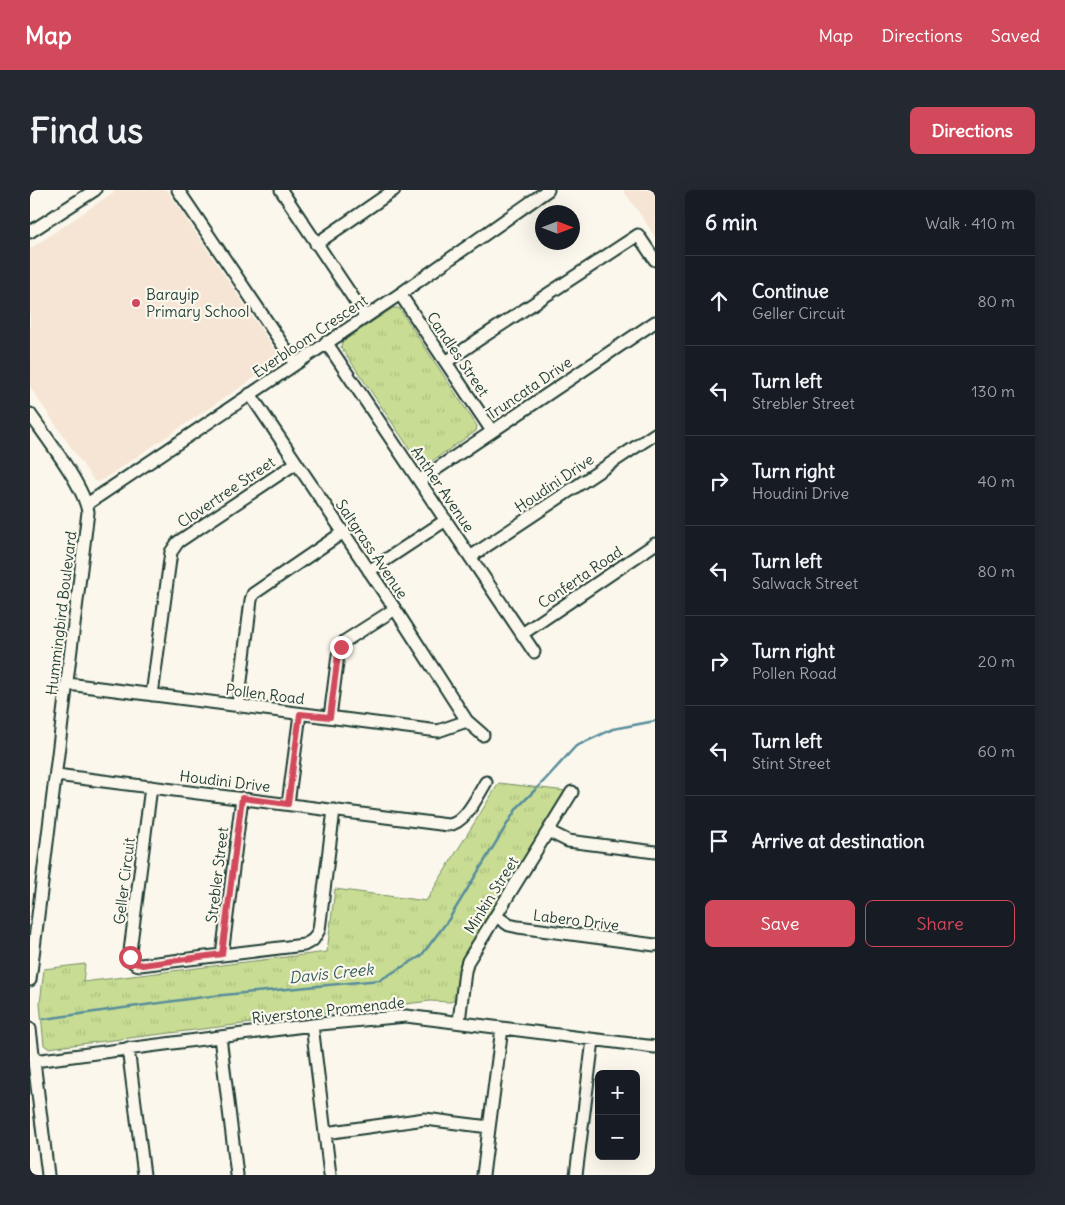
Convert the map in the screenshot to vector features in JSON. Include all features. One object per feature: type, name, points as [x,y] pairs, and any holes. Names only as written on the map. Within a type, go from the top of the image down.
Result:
[{"type":"street","points":[[178,190],[295,364]]},
{"type":"street","points":[[281,190],[366,316]]},
{"type":"street","points":[[316,244],[394,190]]},
{"type":"street","name":"Everbloom Crescent","points":[[87,504],[400,294],[548,190]]},
{"type":"street","points":[[30,232],[90,191]]},
{"type":"street","points":[[446,362],[638,235],[655,260]]},
{"type":"street","name":"Candles Street","points":[[400,294],[492,431]]},
{"type":"street","name":"Truncata Drive","points":[[420,480],[655,322]]},
{"type":"street","name":"Anther Avenue","points":[[326,342],[534,652]]},
{"type":"street","name":"Saltgrass Avenue","points":[[250,394],[395,609],[467,721]]},
{"type":"street","points":[[30,414],[71,475],[87,504]]},
{"type":"street","name":"Houdini Drive","points":[[470,557],[655,434]]},
{"type":"street","name":"Clovertree Street","points":[[152,695],[171,552],[174,547],[178,542],[296,463]]},
{"type":"street","name":"Hummingbird Boulevard","points":[[30,979],[36,892],[56,775],[68,684],[88,512],[87,504]]},
{"type":"street","points":[[369,570],[446,520]]},
{"type":"street","points":[[238,705],[251,600],[254,594],[342,533]]},
{"type":"street","name":"Conferta Road","points":[[522,634],[654,549]]},
{"type":"street","points":[[330,717],[338,655],[341,647],[345,641],[395,609]]},
{"type":"street","name":"Pollen Road","points":[[68,684],[438,731],[467,721]]},
{"type":"street","points":[[288,804],[300,714]]},
{"type":"street","points":[[467,721],[483,735]]},
{"type":"street","name":"Houdini Drive","points":[[56,775],[453,825],[465,816],[486,782]]},
{"type":"street","name":"Geller Circuit","points":[[151,787],[130,951],[131,960],[143,965],[304,945],[313,940],[319,930],[334,810]]},
{"type":"street","name":"Minkin Street","points":[[459,1022],[468,960],[572,792]]},
{"type":"street","name":"Strebler Street","points":[[222,954],[242,798]]},
{"type":"street","points":[[548,831],[568,841],[655,852]]},
{"type":"street","name":"Labero Drive","points":[[496,916],[512,926],[655,945]]},
{"type":"street","name":"Riverstone Promenade","points":[[34,1061],[312,1025],[397,1017],[459,1022],[655,1047]]},
{"type":"street","points":[[312,1025],[330,1175]]},
{"type":"street","points":[[482,1175],[502,1028]]},
{"type":"street","points":[[30,1030],[48,1175]]},
{"type":"street","points":[[220,1037],[237,1175]]},
{"type":"street","points":[[576,1175],[594,1040]]},
{"type":"street","points":[[128,1048],[144,1175]]},
{"type":"street","points":[[325,1132],[425,1119],[489,1127]]},
{"type":"shaded area","name":"Barayip Primary School","points":[[117,190],[167,190],[279,356],[278,362],[99,482],[94,481],[30,387],[30,249]]},
{"type":"shaded area","points":[[623,190],[655,190],[655,237],[642,217]]},
{"type":"green space","points":[[393,308],[399,308],[477,426],[476,431],[426,465],[420,464],[341,347],[342,342]]},
{"type":"green space","points":[[499,783],[566,791],[465,953],[459,967],[455,999],[451,1002],[430,1001],[48,1048],[44,1045],[40,1004],[44,969],[85,964],[83,982],[327,952],[335,889],[426,901]]},
{"type":"waterway","name":"Davis Creek","points":[[44,1019],[203,997],[380,980],[421,956],[449,919],[517,808],[576,746],[613,729],[655,721]]},
{"type":"place","name":"Barayip Primary School","points":[[136,303]]},
{"type":"route","points":[[130,957],[132,962],[143,965],[222,954],[242,798],[288,804],[300,714],[330,717],[338,655],[341,647]]}]
